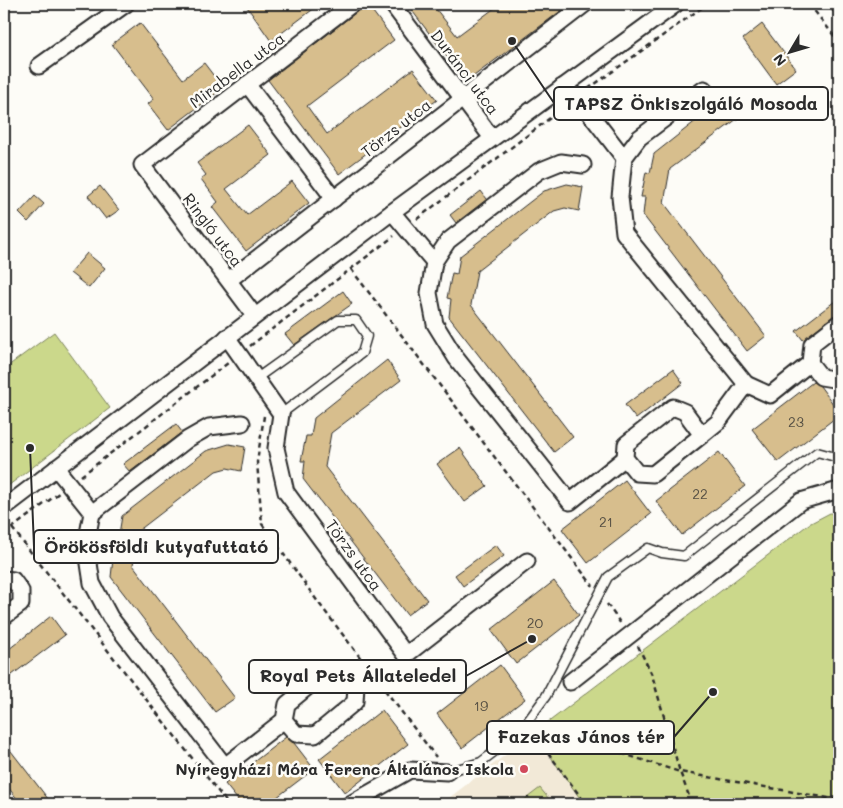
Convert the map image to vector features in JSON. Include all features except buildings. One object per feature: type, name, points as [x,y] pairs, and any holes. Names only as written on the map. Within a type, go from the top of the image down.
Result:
[{"type":"street","points":[[39,66],[126,4]]},
{"type":"street","name":"Mirabella utca","points":[[142,165],[352,4]]},
{"type":"street","name":"Duránci utca","points":[[392,4],[492,138]]},
{"type":"street","name":"Törzs utca","points":[[229,280],[585,4]]},
{"type":"street","points":[[4,508],[227,336],[672,5]]},
{"type":"street","points":[[247,84],[334,199]]},
{"type":"street","points":[[562,87],[577,97],[624,158]]},
{"type":"street","points":[[704,89],[639,138],[624,158],[620,197],[624,233],[746,384],[770,395],[810,363]]},
{"type":"street","points":[[584,165],[561,162],[539,171],[448,241],[434,262],[429,293],[435,324],[456,358],[570,502],[625,458]]},
{"type":"street","name":"Ringló utca","points":[[142,165],[255,316]]},
{"type":"street","points":[[392,212],[434,262]]},
{"type":"street","points":[[839,323],[812,344],[810,363],[821,377],[839,380]]},
{"type":"street","points":[[227,336],[281,414]]},
{"type":"street","points":[[702,435],[685,412],[673,407],[626,444],[625,458],[636,473],[653,474],[702,435],[718,422],[746,384]]},
{"type":"street","name":"Törzs utca","points":[[281,414],[276,448],[286,492],[406,655],[527,561]]},
{"type":"street","points":[[242,423],[209,427],[188,439],[92,512],[86,544],[92,583],[110,617],[225,766],[284,720],[286,704],[328,670],[344,670],[356,686],[356,702],[314,735],[296,734],[284,720]]},
{"type":"street","points":[[56,468],[92,512]]},
{"type":"street","points":[[570,682],[801,501],[839,490]]},
{"type":"street","points":[[4,579],[13,580],[22,591],[21,604],[4,617]]},
{"type":"street","points":[[350,804],[410,770],[448,772]]},
{"type":"lane","points":[[257,378],[338,320],[356,320],[367,336],[362,353],[281,414]]},
{"type":"lane","points":[[448,772],[481,762],[519,733],[527,724],[546,696],[608,577],[648,548],[662,553],[684,556],[817,452],[839,458]]},
{"type":"path","points":[[4,534],[577,97],[707,4]]},
{"type":"path","points":[[809,4],[839,42]]},
{"type":"path","points":[[351,269],[641,651],[652,675],[680,772],[692,804]]},
{"type":"path","points":[[265,410],[257,462],[262,524],[318,602],[448,772]]},
{"type":"path","points":[[12,528],[228,804]]},
{"type":"path","points":[[527,724],[680,772],[839,800]]},
{"type":"path","points":[[527,724],[586,804]]},
{"type":"shaded area","name":"Nyíregyházi Móra Ferenc Általános Iskola","points":[[534,733],[586,804],[441,804]]},
{"type":"green space","points":[[54,332],[110,408],[4,489],[4,369]]},
{"type":"green space","points":[[830,513],[839,514],[839,804],[584,804],[534,733],[809,524]]},
{"type":"green space","points":[[540,788],[553,804],[519,804]]},
{"type":"place","name":"TAPSZ Önkiszolgáló Mosoda","points":[[512,41]]},
{"type":"place","name":"Örökösföldi kutyafuttató","points":[[30,448]]},
{"type":"place","name":"Royal Pets Állateledel","points":[[532,639]]},
{"type":"place","name":"Fazekas János tér","points":[[713,692]]},
{"type":"place","name":"Nyíregyházi Móra Ferenc Általános Iskola","points":[[524,769]]}]
